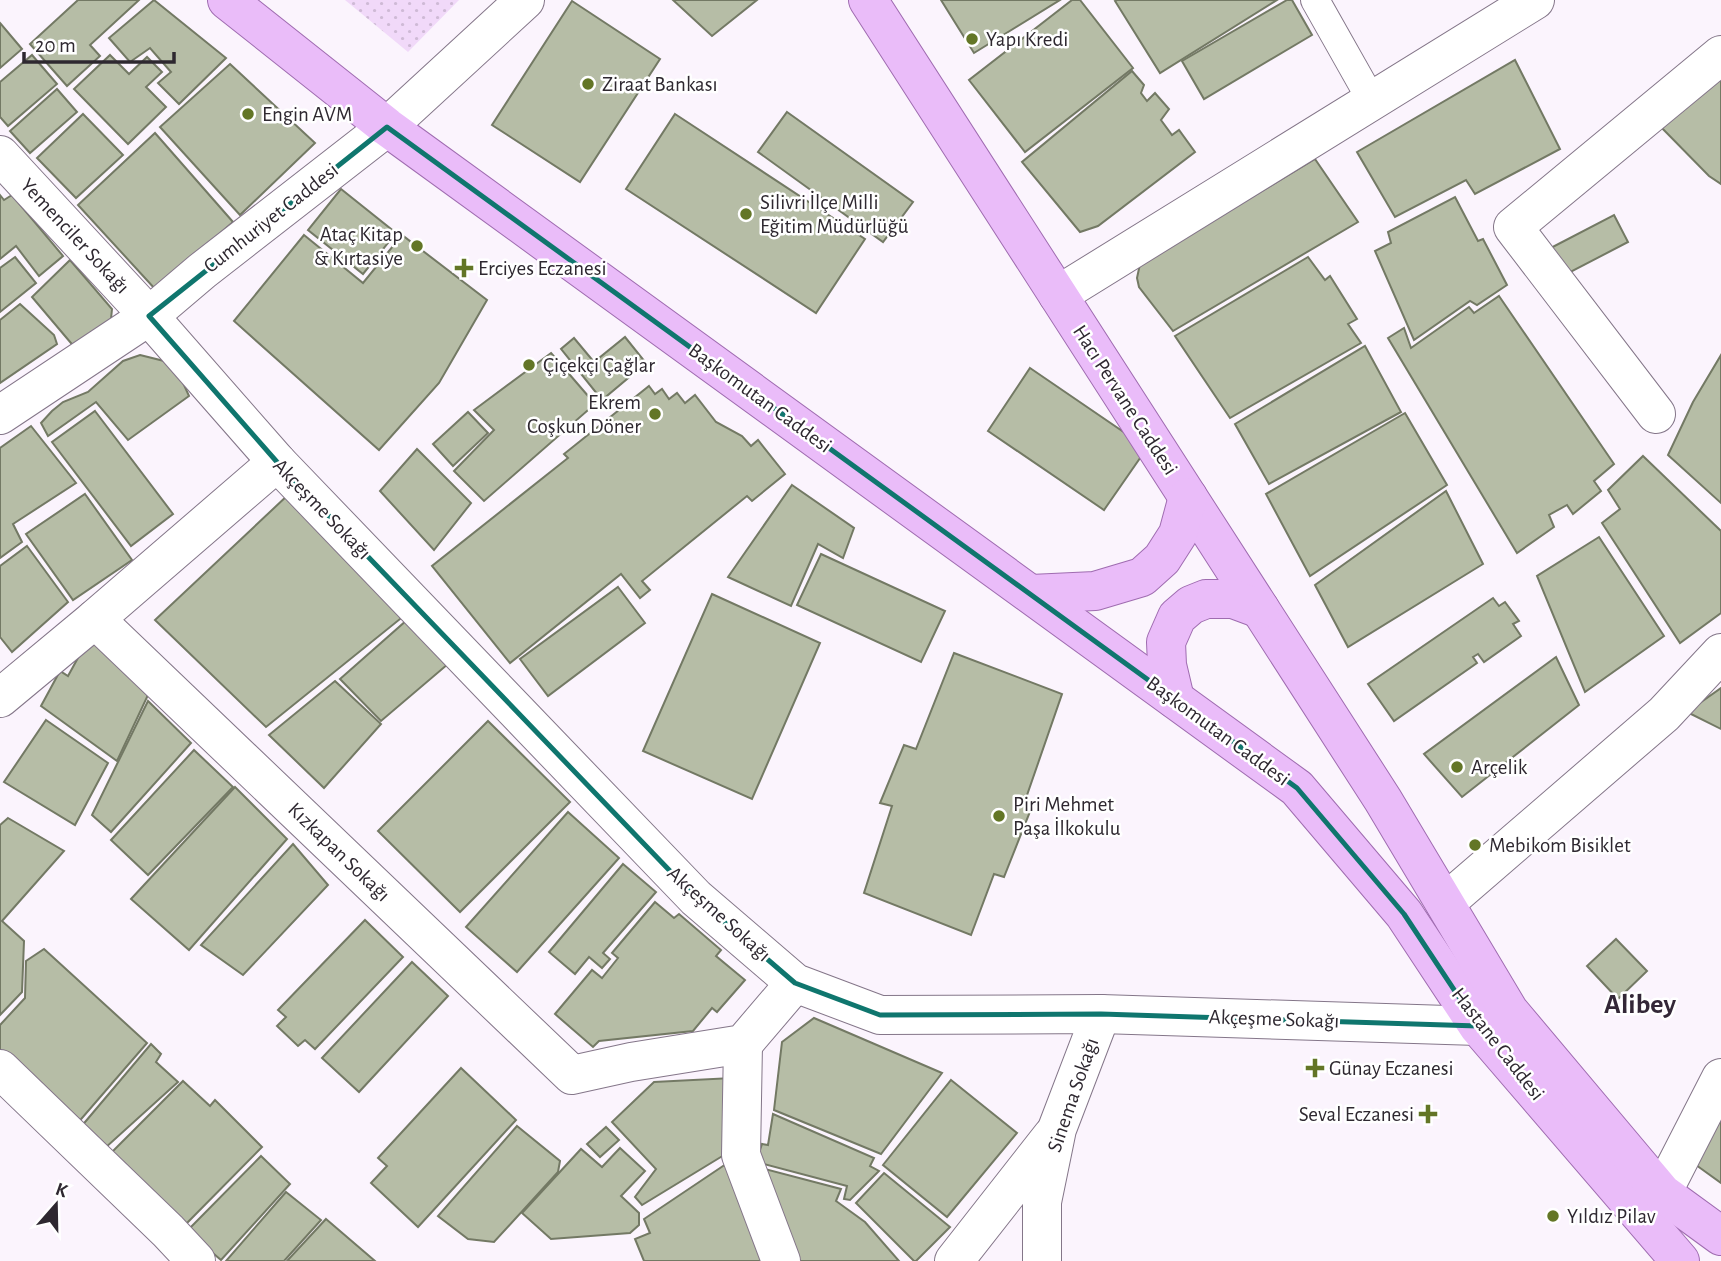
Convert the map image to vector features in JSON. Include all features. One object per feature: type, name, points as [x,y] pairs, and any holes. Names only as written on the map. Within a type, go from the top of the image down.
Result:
[{"type":"main road","name":"Başkomutan Caddesi","points":[[227,0],[387,127],[1297,788]]},
{"type":"main road","name":"Hacı Pervane Caddesi","points":[[868,0],[1383,800],[1445,903],[1494,1019]]},
{"type":"main road","points":[[1031,594],[1096,592],[1142,577],[1162,559],[1178,534],[1188,497]]},
{"type":"main road","points":[[1175,699],[1167,665],[1166,642],[1177,617],[1191,605],[1206,599],[1233,599],[1260,609]]},
{"type":"main road","name":"Hastane Caddesi","points":[[1297,788],[1494,1019],[1680,1261]]},
{"type":"main road","points":[[1494,1019],[1662,1193],[1721,1236]]},
{"type":"street","name":"Cumhuriyet Caddesi","points":[[0,415],[149,316],[202,271],[387,127],[525,0]]},
{"type":"street","points":[[1058,295],[1535,0]]},
{"type":"street","points":[[1656,414],[1513,227],[1721,55]]},
{"type":"street","name":"Yemenciler Sokağı","points":[[0,155],[149,316]]},
{"type":"street","name":"Akçeşme Sokağı","points":[[149,316],[276,462],[696,898],[795,983],[880,1015],[1101,1014],[1494,1019]]},
{"type":"street","points":[[0,698],[276,462]]},
{"type":"street","name":"Kızkapan Sokağı","points":[[95,619],[572,1075],[631,1062],[743,1044]]},
{"type":"street","points":[[1445,903],[1664,714],[1721,653]]},
{"type":"street","points":[[781,1261],[741,1155],[743,1044],[795,983]]},
{"type":"street","name":"Sinema Sokağı","points":[[1042,1261],[1042,1202],[1058,1129],[1101,1014]]},
{"type":"street","points":[[0,1069],[196,1261]]},
{"type":"street","points":[[1662,1193],[1721,1078]]},
{"type":"street","points":[[954,1261],[1058,1129]]},
{"type":"lane","points":[[1315,0],[1372,101]]},
{"type":"highlighted area","points":[[387,127],[1297,788],[1404,914],[1478,1026],[1101,1014],[880,1015],[795,983],[696,898],[277,462],[149,316]]},
{"type":"shaded area","points":[[345,0],[459,0],[408,52]]},
{"type":"building","points":[[78,0],[139,0],[90,45],[100,56],[67,86],[30,44]]},
{"type":"building","points":[[154,0],[226,58],[179,104],[158,83],[171,72],[150,48],[130,62],[109,38]]},
{"type":"building","points":[[673,0],[757,0],[712,36]]},
{"type":"building","points":[[941,0],[1060,0],[974,53]]},
{"type":"building","points":[[1072,0],[1080,0],[1133,68],[1025,152],[969,80]]},
{"type":"building","points":[[1277,0],[1160,73],[1115,1]]},
{"type":"building","points":[[1287,0],[1292,0],[1312,35],[1204,99],[1182,61]]},
{"type":"building","points":[[572,1],[660,59],[580,182],[492,125]]},
{"type":"building","points":[[0,23],[22,49],[0,68]]},
{"type":"building","points":[[32,55],[57,84],[8,126],[0,117],[0,82]]},
{"type":"building","points":[[110,55],[129,74],[147,57],[162,72],[146,87],[166,107],[128,144],[74,89]]},
{"type":"building","points":[[1515,60],[1560,149],[1475,194],[1466,180],[1395,217],[1357,152]]},
{"type":"building","points":[[1721,63],[1721,184],[1709,176],[1656,122]]},
{"type":"building","points":[[230,64],[315,143],[240,215],[160,127]]},
{"type":"building","points":[[1132,71],[1144,85],[1141,93],[1147,101],[1155,93],[1169,109],[1161,120],[1172,135],[1179,130],[1195,152],[1098,226],[1080,232],[1022,162]]},
{"type":"building","points":[[57,89],[77,112],[30,153],[10,131]]},
{"type":"building","points":[[787,112],[913,202],[883,242],[758,152]]},
{"type":"building","points":[[83,114],[123,155],[76,198],[37,158]]},
{"type":"building","name":"Silivri İlçe Milli Eğitim Müdürlüğü","points":[[675,114],[865,239],[816,313],[626,189]]},
{"type":"building","points":[[155,133],[233,222],[156,290],[78,205]]},
{"type":"building","points":[[1315,159],[1358,222],[1173,331],[1139,287],[1137,278],[1140,264]]},
{"type":"building","points":[[341,189],[396,233],[363,274],[308,230]]},
{"type":"building","points":[[0,195],[4,200],[12,195],[63,256],[39,276],[16,246],[0,259]]},
{"type":"building","points":[[1455,197],[1478,241],[1483,239],[1507,285],[1477,305],[1470,301],[1414,340],[1375,251],[1391,243],[1388,232]]},
{"type":"building","points":[[1614,215],[1628,242],[1557,279],[1543,252]]},
{"type":"building","points":[[304,235],[363,283],[402,235],[487,300],[439,383],[379,450],[234,321]]},
{"type":"building","points":[[15,257],[36,283],[0,312],[0,268]]},
{"type":"building","points":[[1308,257],[1325,280],[1330,276],[1357,319],[1348,324],[1361,343],[1230,418],[1175,336]]},
{"type":"building","points":[[70,260],[112,309],[111,319],[76,349],[32,297]]},
{"type":"building","points":[[1499,296],[1614,464],[1594,481],[1601,491],[1573,514],[1567,505],[1549,515],[1554,527],[1517,553],[1388,338],[1404,328],[1411,348],[1469,307],[1474,313]]},
{"type":"building","points":[[20,304],[54,335],[57,344],[0,383],[0,320]]},
{"type":"building","points":[[625,337],[646,363],[602,400],[561,349],[574,338],[594,362]]},
{"type":"building","points":[[1365,346],[1401,412],[1269,484],[1235,424]]},
{"type":"building","points":[[551,353],[595,404],[484,501],[454,471],[494,430],[474,410]]},
{"type":"building","points":[[140,355],[164,361],[180,376],[189,396],[128,440],[96,402],[48,436],[41,423],[52,411],[63,402],[88,392],[123,361]]},
{"type":"building","points":[[1721,355],[1721,503],[1668,455],[1693,402]]},
{"type":"building","points":[[1030,368],[1147,448],[1104,510],[988,431]]},
{"type":"building","points":[[649,386],[655,394],[662,389],[669,399],[677,393],[685,403],[695,395],[716,422],[742,436],[751,446],[758,440],[785,474],[752,501],[747,496],[642,581],[650,590],[640,598],[621,574],[510,663],[432,566],[568,458],[564,454]]},
{"type":"building","points":[[95,411],[173,514],[131,546],[52,442]]},
{"type":"building","points":[[468,412],[488,433],[453,466],[433,444]]},
{"type":"building","points":[[1405,413],[1447,485],[1310,576],[1266,494]]},
{"type":"building","points":[[31,426],[76,483],[13,524],[22,542],[0,558],[0,448]]},
{"type":"building","points":[[417,449],[471,503],[434,550],[380,491]]},
{"type":"building","points":[[1643,456],[1721,531],[1721,613],[1680,643],[1602,523],[1620,509],[1608,490]]},
{"type":"building","points":[[792,485],[854,528],[843,558],[818,544],[791,606],[728,577]]},
{"type":"building","points":[[1446,491],[1483,564],[1348,647],[1315,585]]},
{"type":"building","points":[[85,494],[132,560],[73,600],[26,534]]},
{"type":"building","points":[[289,494],[405,615],[266,727],[155,620]]},
{"type":"building","points":[[1599,537],[1664,636],[1585,692],[1537,576]]},
{"type":"building","points":[[27,546],[68,602],[12,652],[0,637],[0,566]]},
{"type":"building","points":[[821,554],[945,611],[921,662],[797,605]]},
{"type":"building","points":[[618,587],[645,623],[548,696],[520,659]]},
{"type":"building","points":[[712,594],[820,643],[752,799],[643,751]]},
{"type":"building","points":[[1493,598],[1499,606],[1505,602],[1519,621],[1513,624],[1521,636],[1484,662],[1478,654],[1473,657],[1477,663],[1394,721],[1368,684]]},
{"type":"building","points":[[407,620],[448,664],[381,721],[340,679]]},
{"type":"building","points":[[90,636],[148,695],[117,761],[41,706],[60,671],[68,676]]},
{"type":"building","points":[[954,653],[1062,694],[1025,801],[1033,804],[1004,877],[994,874],[971,935],[864,893],[892,806],[880,803],[904,745],[916,749]]},
{"type":"building","points":[[1556,657],[1579,705],[1462,797],[1424,754]]},
{"type":"building","points":[[335,681],[381,724],[324,788],[269,735]]},
{"type":"building","points":[[1721,688],[1721,729],[1687,712]]},
{"type":"building","points":[[148,701],[191,743],[111,832],[92,815]]},
{"type":"building","points":[[46,720],[108,763],[75,825],[4,782]]},
{"type":"building","points":[[488,721],[570,802],[460,912],[378,831]]},
{"type":"building","points":[[194,750],[233,787],[148,875],[111,840]]},
{"type":"building","points":[[235,787],[287,839],[189,950],[131,899]]},
{"type":"building","points":[[568,812],[619,858],[517,972],[466,927]]},
{"type":"building","points":[[8,818],[64,851],[2,921],[24,941],[22,992],[0,1015],[0,825]]},
{"type":"building","points":[[293,844],[328,885],[243,975],[201,945]]},
{"type":"building","points":[[623,864],[656,892],[603,953],[610,959],[602,968],[589,957],[575,974],[549,952]]},
{"type":"building","points":[[655,902],[674,918],[679,914],[721,950],[716,956],[745,980],[717,1012],[712,1008],[693,1031],[599,1041],[593,1047],[555,1014],[592,970],[602,978],[618,958],[612,953]]},
{"type":"building","points":[[365,920],[403,957],[315,1049],[305,1040],[298,1046],[277,1026],[286,1017],[278,1010]]},
{"type":"building","points":[[1616,939],[1647,971],[1618,999],[1587,966]]},
{"type":"building","points":[[44,949],[147,1043],[76,1125],[0,1051],[0,1025],[25,998],[26,961]]},
{"type":"building","points":[[412,962],[448,996],[359,1092],[322,1058]]},
{"type":"building","points":[[814,1018],[942,1073],[881,1154],[774,1110],[782,1042]]},
{"type":"building","points":[[151,1044],[161,1054],[156,1062],[178,1082],[104,1149],[80,1128]]},
{"type":"building","points":[[461,1068],[516,1120],[418,1227],[371,1183],[387,1166],[378,1158]]},
{"type":"building","points":[[732,1078],[729,1152],[642,1205],[635,1197],[656,1169],[612,1122],[654,1082]]},
{"type":"building","points":[[951,1080],[1017,1133],[947,1217],[883,1165]]},
{"type":"building","points":[[183,1081],[210,1106],[215,1100],[262,1147],[186,1224],[112,1152]]},
{"type":"building","points":[[1721,1108],[1721,1183],[1696,1165]]},
{"type":"building","points":[[773,1114],[874,1158],[870,1166],[879,1171],[850,1200],[844,1199],[847,1186],[756,1162],[762,1144],[768,1145]]},
{"type":"building","points":[[517,1126],[560,1161],[558,1172],[494,1242],[468,1239],[438,1216]]},
{"type":"building","points":[[606,1127],[619,1140],[600,1157],[587,1144]]},
{"type":"building","points":[[620,1148],[645,1171],[621,1196],[639,1213],[639,1225],[630,1233],[551,1239],[522,1213],[581,1149],[602,1167]]},
{"type":"building","points":[[261,1156],[290,1184],[221,1260],[187,1231]]},
{"type":"building","points":[[729,1162],[762,1261],[644,1261],[635,1239],[650,1233],[644,1219]]},
{"type":"building","points":[[757,1167],[841,1189],[836,1201],[865,1222],[899,1261],[792,1261]]},
{"type":"building","points":[[884,1173],[950,1227],[916,1261],[856,1203]]},
{"type":"building","points":[[286,1192],[321,1220],[284,1261],[226,1261]]},
{"type":"building","points":[[326,1219],[375,1261],[287,1261]]},
{"type":"place","name":"Yapı Kredi","points":[[972,39]]},
{"type":"place","name":"Ziraat Bankası","points":[[588,84]]},
{"type":"place","name":"Engin AVM","points":[[248,114]]},
{"type":"place","name":"Silivri İlçe Milli Eğitim Müdürlüğü","points":[[746,214]]},
{"type":"place","name":"Ataç Kitap & Kırtasiye","points":[[417,246]]},
{"type":"place","name":"Erciyes Eczanesi","points":[[464,268]]},
{"type":"place","name":"Çiçekçi Çağlar","points":[[529,365]]},
{"type":"place","name":"Ekrem Coşkun Döner","points":[[655,414]]},
{"type":"place","name":"Arçelik","points":[[1457,767]]},
{"type":"place","name":"Piri Mehmet Paşa İlkokulu","points":[[999,816]]},
{"type":"place","name":"Mebikom Bisiklet","points":[[1475,845]]},
{"type":"place","name":"Günay Eczanesi","points":[[1315,1068]]},
{"type":"place","name":"Seval Eczanesi","points":[[1428,1114]]},
{"type":"place","name":"Yıldız Pilav","points":[[1553,1216]]},
{"type":"district","name":"Alibey","points":[[1640,1005]]}]
